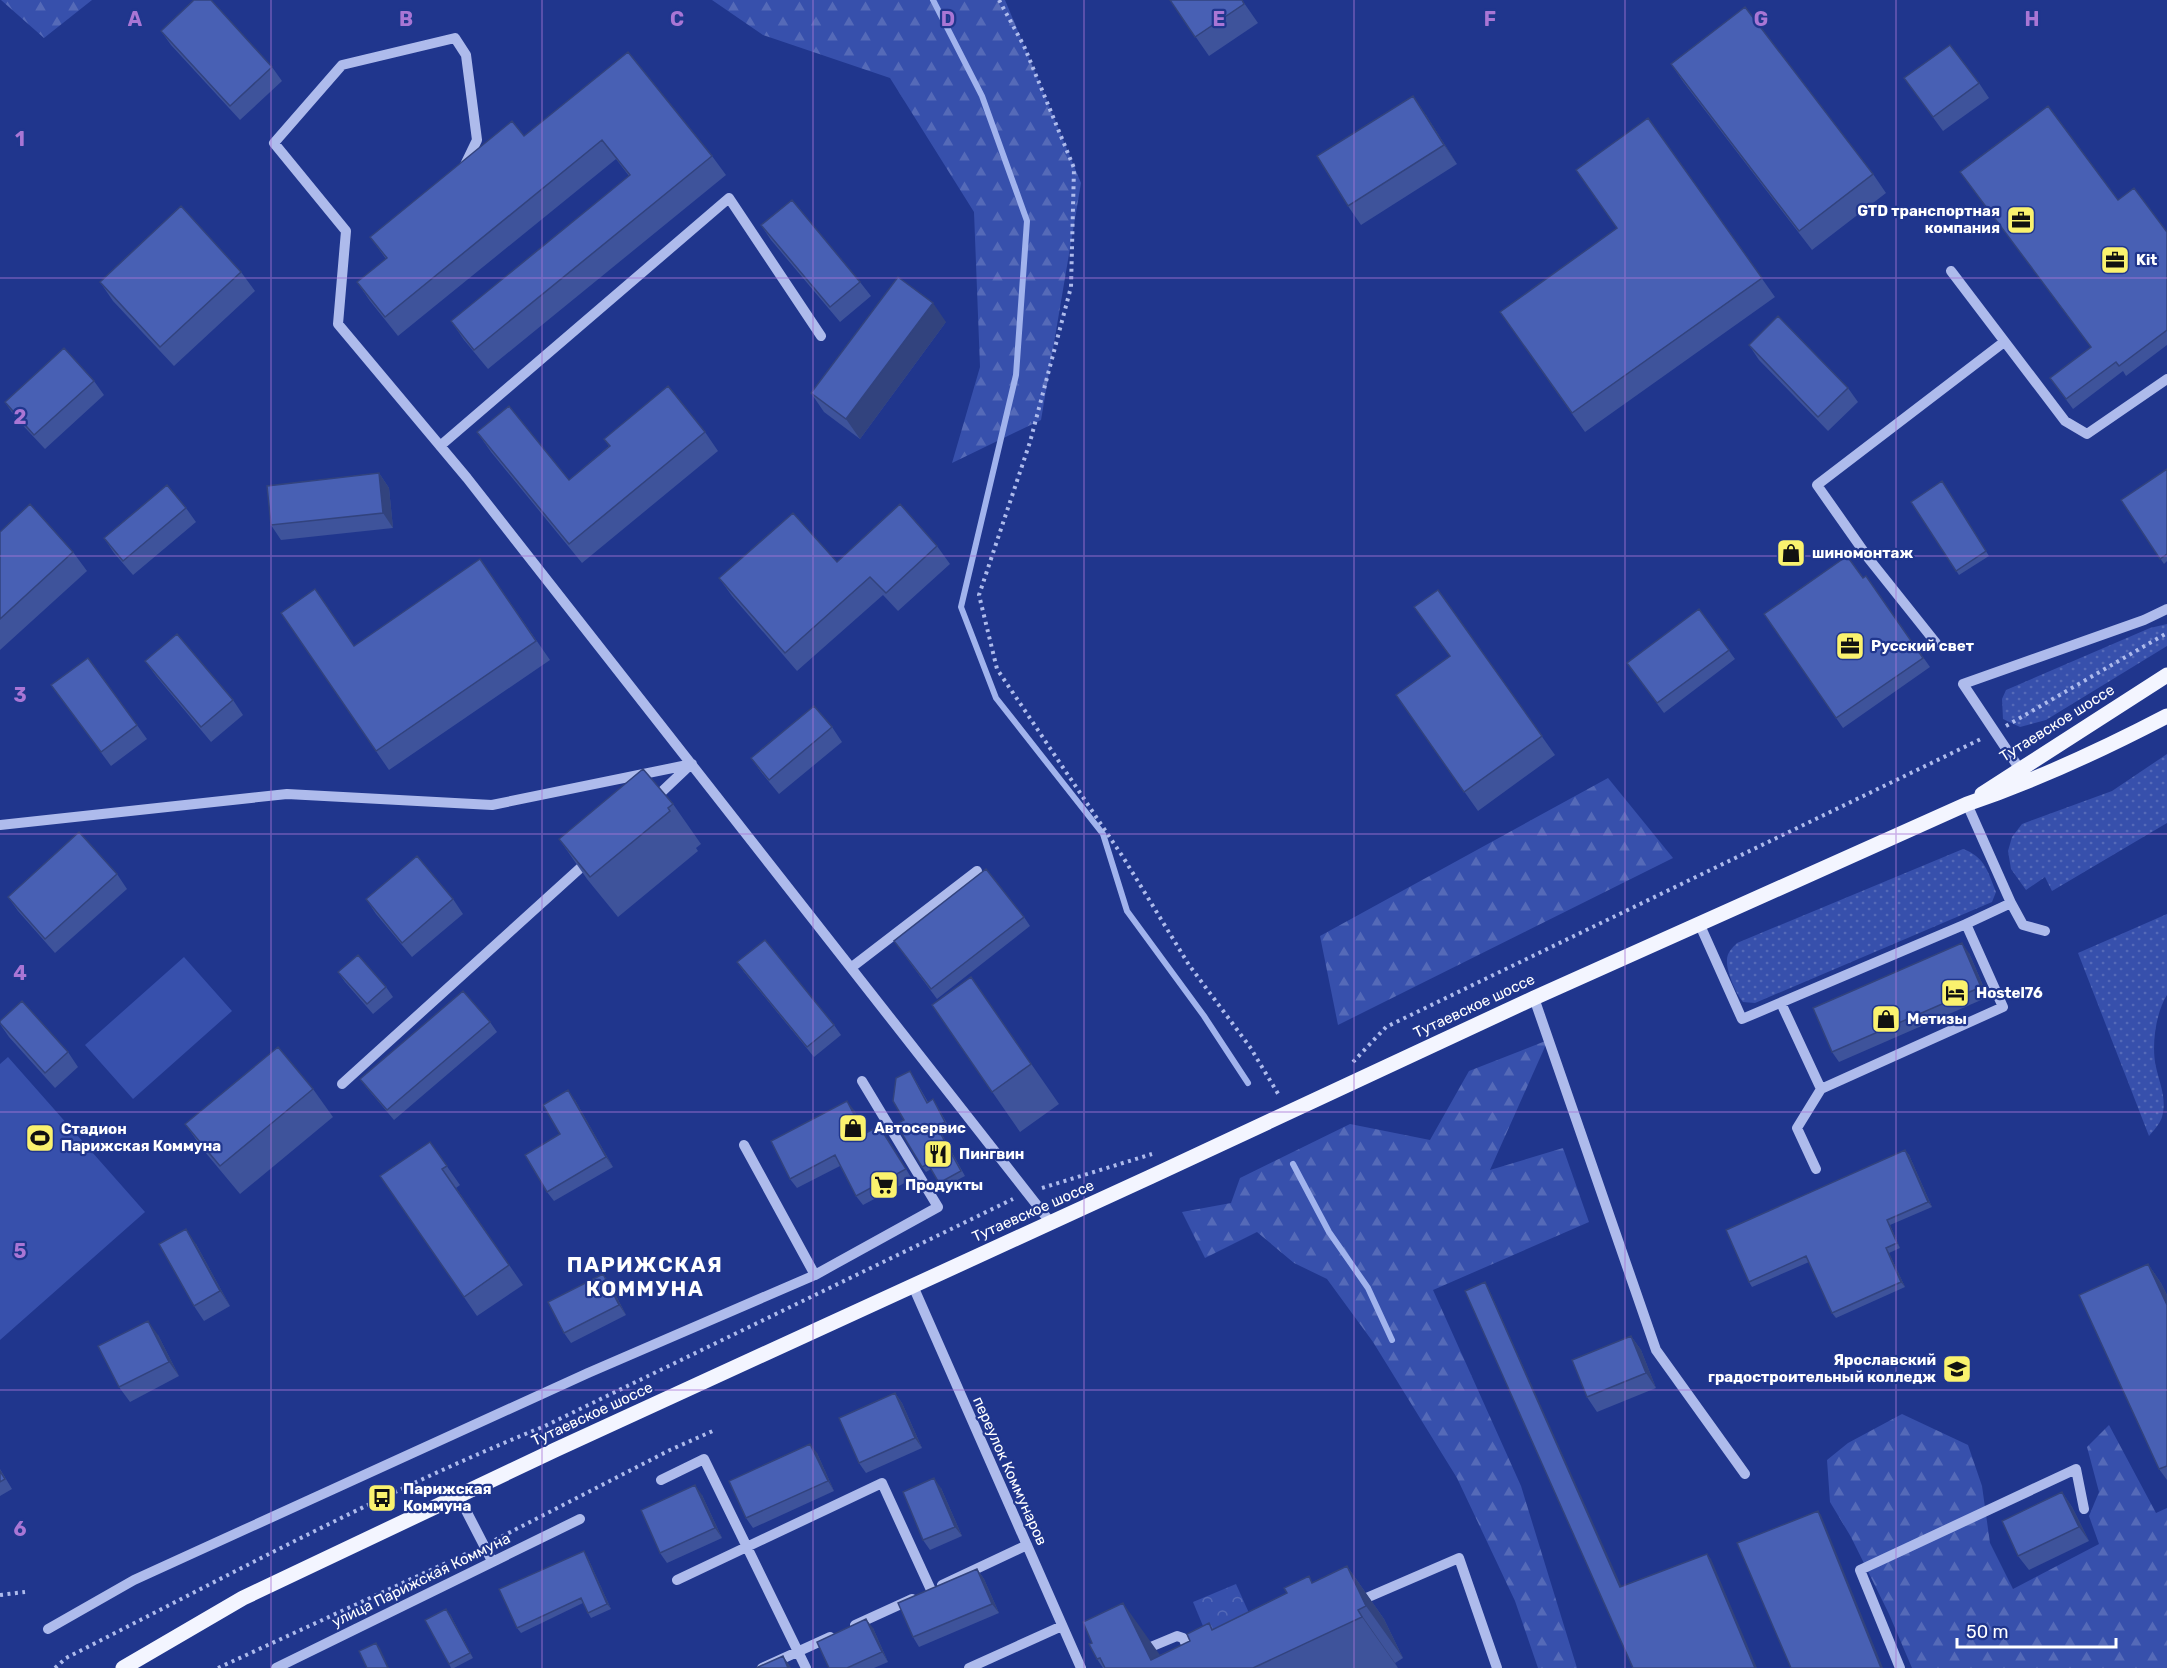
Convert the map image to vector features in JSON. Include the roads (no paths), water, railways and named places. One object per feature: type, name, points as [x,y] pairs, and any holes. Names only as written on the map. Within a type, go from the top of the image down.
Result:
[{"type":"main road","name":"Тутаевское шоссе","points":[[1967,804],[2019,768],[2167,675]]},
{"type":"main road","name":"Тутаевское шоссе","points":[[123,1668],[243,1598],[458,1496],[1290,1113],[1534,998],[1967,804],[2028,783],[2103,750],[2167,716]]},
{"type":"main road","points":[[2019,768],[2028,783]]},
{"type":"street","points":[[460,177],[477,140],[466,55],[455,38],[342,66],[274,143],[346,231],[338,324],[467,478],[1051,1223]]},
{"type":"street","points":[[440,446],[729,198],[821,336]]},
{"type":"street","points":[[1951,271],[2065,421],[2087,434],[2167,379]]},
{"type":"street","points":[[1936,643],[1869,559],[1817,485],[2004,342]]},
{"type":"street","points":[[2019,768],[1963,684],[2144,620],[2167,609]]},
{"type":"street","points":[[640,813],[692,764]]},
{"type":"street","points":[[0,825],[287,794],[492,805],[692,764]]},
{"type":"street","points":[[1967,804],[2011,903],[2023,924],[2045,931]]},
{"type":"street","points":[[342,1084],[596,853]]},
{"type":"street","points":[[852,967],[977,871]]},
{"type":"street","points":[[1699,923],[1742,1019],[2011,903]]},
{"type":"street","points":[[1816,1169],[1797,1128],[1821,1089],[2003,1006],[1966,924]]},
{"type":"street","points":[[1534,998],[1656,1350],[1745,1474]]},
{"type":"street","points":[[1781,1003],[1821,1089]]},
{"type":"street","points":[[48,1629],[155,1571],[588,1373],[815,1275],[938,1207],[862,1081]]},
{"type":"street","points":[[744,1145],[815,1275]]},
{"type":"street","name":"переулок Коммунаров","points":[[913,1286],[1081,1668]]},
{"type":"street","points":[[661,1480],[704,1459],[806,1668]]},
{"type":"street","points":[[1900,1668],[1860,1570],[2076,1469],[2084,1509]]},
{"type":"street","points":[[677,1580],[882,1483],[931,1590]]},
{"type":"street","points":[[458,1496],[492,1561]]},
{"type":"street","name":"улица Парижская Коммуна","points":[[276,1668],[580,1519]]},
{"type":"street","points":[[762,1668],[1027,1545]]},
{"type":"street","points":[[1350,1605],[1460,1558],[1497,1668]]},
{"type":"street","points":[[969,1668],[1062,1626]]},
{"type":"street","points":[[1134,1654],[1177,1636],[1183,1638],[1195,1663],[1200,1665]]},
{"type":"waterway","points":[[933,0],[982,96],[1027,221],[1016,375],[961,607],[996,698],[1103,834],[1127,911],[1204,1016],[1248,1083]]},
{"type":"waterway","points":[[1293,1164],[1329,1232],[1368,1288],[1392,1340]]},
{"type":"place","name":"GTD транспортная компания","points":[[2021,220]]},
{"type":"place","name":"Kit","points":[[2115,260]]},
{"type":"place","name":"шиномонтаж","points":[[1791,553]]},
{"type":"place","name":"Русский свет","points":[[1850,646]]},
{"type":"place","name":"Hostel76","points":[[1955,993]]},
{"type":"place","name":"Метизы","points":[[1886,1019]]},
{"type":"place","name":"Автосервис","points":[[853,1128]]},
{"type":"place","name":"Стадион Парижская Коммуна","points":[[40,1138]]},
{"type":"place","name":"Пингвин","points":[[938,1154]]},
{"type":"place","name":"Продукты","points":[[884,1185]]},
{"type":"place","name":"Ярославский градостроительный колледж","points":[[1957,1369]]},
{"type":"place","name":"Парижская Коммуна","points":[[382,1498]]},
{"type":"district","name":"ПАРИЖСКАЯ КОММУНА","points":[[645,1276]]}]
